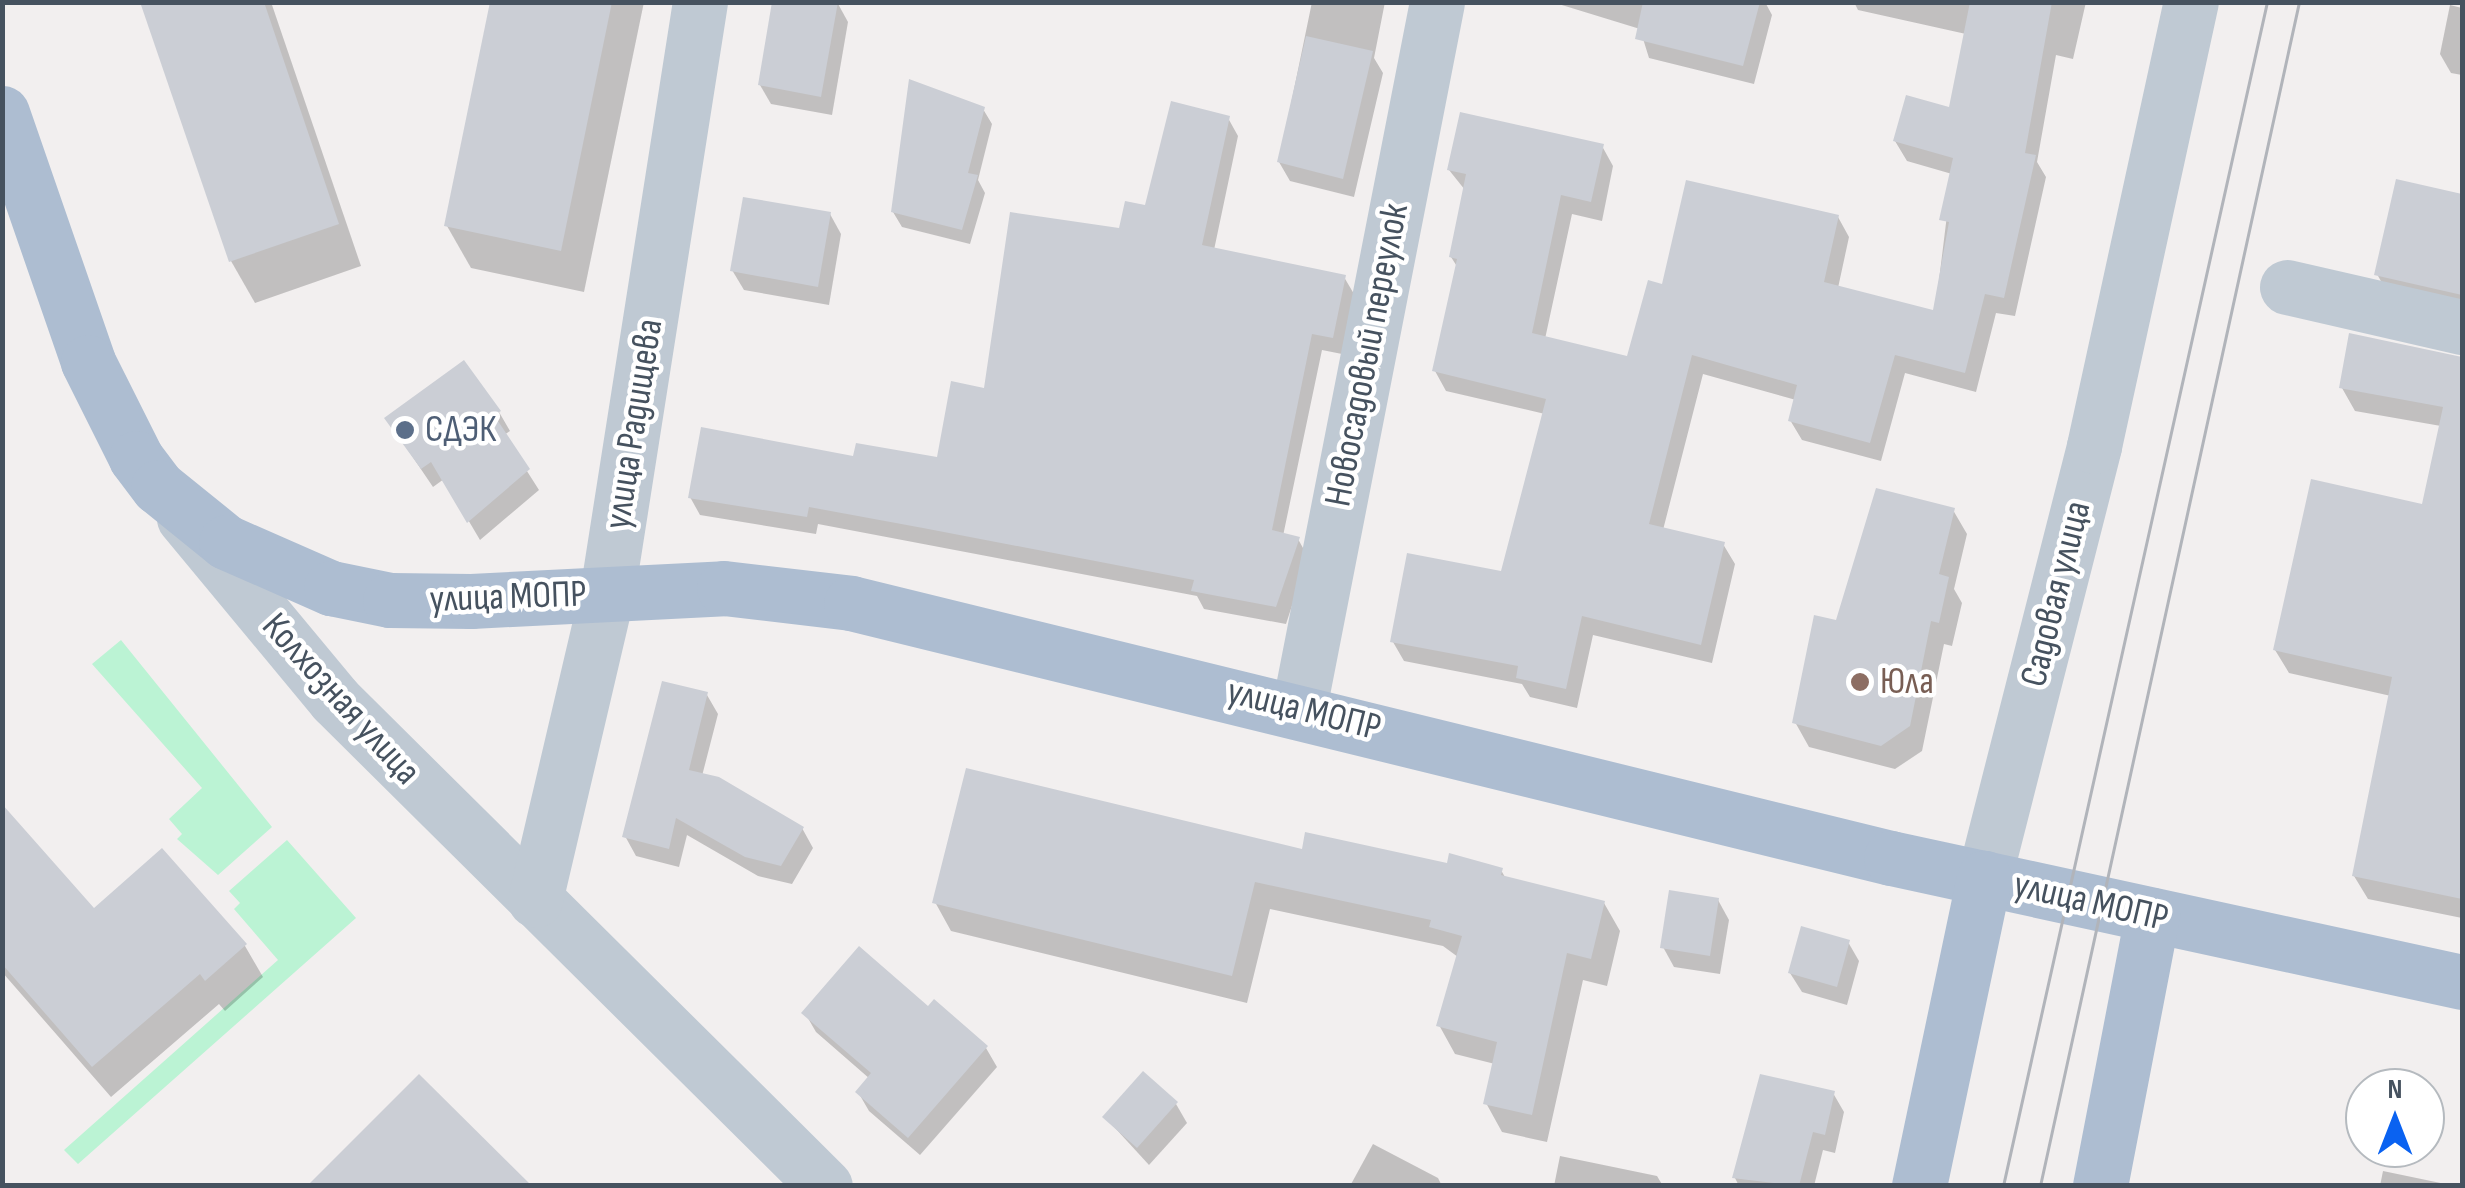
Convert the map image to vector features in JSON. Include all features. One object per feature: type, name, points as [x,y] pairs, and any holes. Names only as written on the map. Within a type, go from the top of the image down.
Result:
[{"type":"main road","name":"Колхозная улица","points":[[2,114],[88,362],[136,458],[158,487]]},
{"type":"main road","name":"улица МОПР","points":[[158,487],[226,542],[331,588],[390,600],[724,588],[851,604],[1300,708],[1984,878],[2462,982]]},
{"type":"main road","name":"Садовая улица","points":[[1920,1186],[1984,878]]},
{"type":"main road","points":[[2100,1186],[2152,915]]},
{"type":"street","name":"улица Радищева","points":[[534,900],[608,593],[700,2]]},
{"type":"street","name":"Новосадовый переулок","points":[[1300,708],[1436,2]]},
{"type":"street","name":"Садовая улица","points":[[1984,878],[2094,446],[2192,2]]},
{"type":"street","points":[[2287,286],[2462,327]]},
{"type":"street","name":"Колхозная улица","points":[[158,487],[335,700],[825,1186]]},
{"type":"green space","points":[[121,640],[272,827],[218,875],[177,839],[182,834],[169,819],[202,788],[92,664]]},
{"type":"green space","points":[[287,840],[356,918],[78,1164],[64,1150],[278,960],[234,909],[240,903],[229,891]]},
{"type":"building","points":[[140,2],[264,2],[339,224],[229,262]]},
{"type":"building","points":[[490,2],[612,2],[561,251],[444,226]]},
{"type":"building","points":[[772,2],[838,2],[821,97],[758,85]]},
{"type":"building","points":[[1643,2],[1760,2],[1743,66],[1635,39]]},
{"type":"building","points":[[1970,2],[2052,2],[2025,153],[2036,155],[2004,298],[1985,294],[1965,373],[1895,355],[1870,443],[1788,421],[1797,385],[1692,355],[1649,524],[1725,542],[1701,645],[1582,616],[1566,689],[1516,678],[1518,666],[1390,642],[1407,553],[1501,571],[1546,399],[1432,371],[1457,259],[1449,257],[1466,174],[1447,170],[1460,112],[1604,144],[1591,202],[1561,195],[1532,333],[1627,356],[1648,280],[1662,284],[1686,180],[1839,215],[1824,282],[1933,310],[1949,222],[1939,220],[1953,158],[1893,141],[1906,95],[1949,107]]},
{"type":"building","points":[[1306,36],[1373,51],[1343,179],[1277,162]]},
{"type":"building","points":[[909,79],[985,107],[968,173],[978,175],[962,230],[891,212]]},
{"type":"building","points":[[1171,101],[1230,116],[1202,245],[1346,275],[1333,338],[1312,334],[1272,530],[1300,537],[1276,607],[1191,591],[1194,580],[923,528],[809,507],[807,517],[688,498],[701,427],[853,456],[856,443],[937,457],[951,381],[984,388],[1010,212],[1119,228],[1125,201],[1145,205]]},
{"type":"building","points":[[2396,179],[2462,194],[2462,295],[2374,275]]},
{"type":"building","points":[[743,197],[831,212],[818,287],[730,271]]},
{"type":"building","points":[[2349,333],[2462,357],[2462,899],[2352,876],[2392,677],[2273,650],[2311,479],[2422,504],[2443,407],[2339,388]]},
{"type":"building","points":[[464,360],[501,411],[494,415],[530,469],[467,523],[431,462],[421,469],[384,418]]},
{"type":"building","points":[[1876,488],[1955,508],[1939,574],[1949,577],[1939,623],[1931,621],[1910,726],[1881,746],[1792,723],[1814,615],[1836,620]]},
{"type":"building","points":[[662,681],[708,692],[689,770],[719,777],[804,827],[781,866],[745,857],[676,818],[669,849],[622,837]]},
{"type":"building","points":[[966,768],[1302,849],[1305,832],[1447,863],[1449,853],[1503,868],[1501,875],[1605,901],[1591,959],[1567,953],[1532,1115],[1483,1104],[1497,1042],[1436,1026],[1462,936],[1429,927],[1431,920],[1255,882],[1232,976],[932,903]]},
{"type":"building","points":[[2,804],[94,908],[162,848],[247,944],[205,981],[200,974],[92,1067],[2,964]]},
{"type":"building","points":[[1669,890],[1719,898],[1710,956],[1660,948]]},
{"type":"building","points":[[1801,926],[1850,940],[1837,987],[1788,973]]},
{"type":"building","points":[[859,946],[928,1006],[934,999],[988,1046],[908,1138],[855,1092],[871,1073],[801,1013]]},
{"type":"building","points":[[1143,1071],[1178,1102],[1137,1148],[1102,1117]]},
{"type":"building","points":[[419,1074],[532,1186],[307,1186]]},
{"type":"building","points":[[1760,1074],[1835,1091],[1825,1135],[1813,1132],[1799,1186],[1732,1178]]},
{"type":"tram line","points":[[2003,1186],[2267,2]]},
{"type":"tram line","points":[[2040,1186],[2299,2]]},
{"type":"place","name":"СДЭК","points":[[405,430]]},
{"type":"place","name":"Юла","points":[[1860,682]]}]
